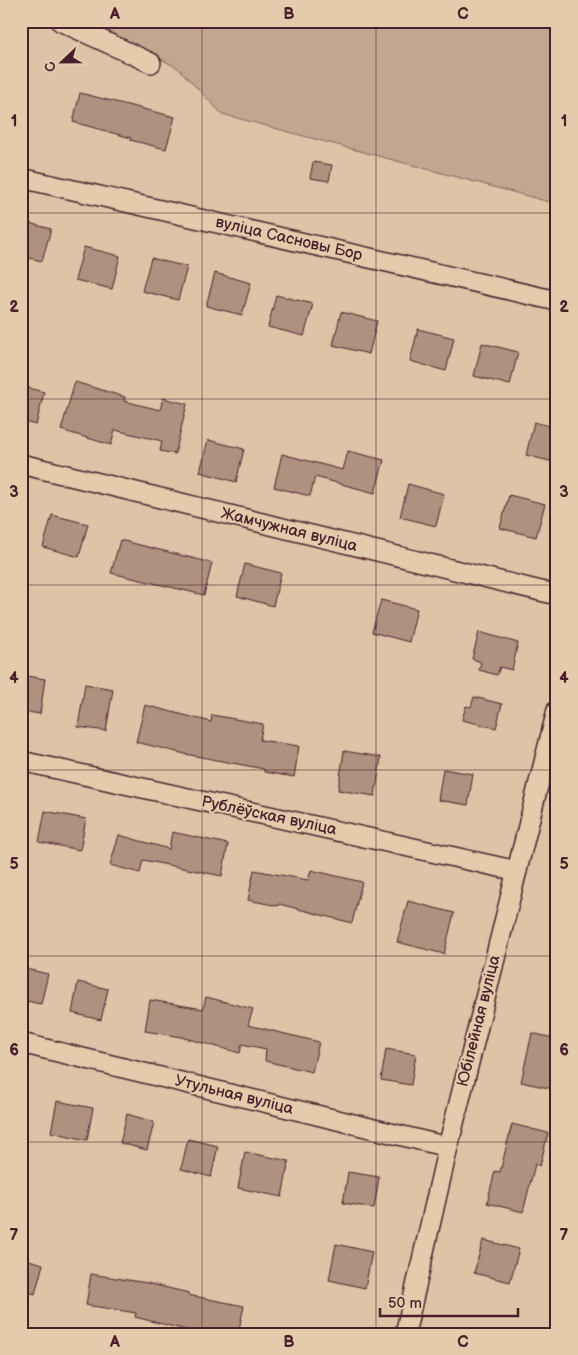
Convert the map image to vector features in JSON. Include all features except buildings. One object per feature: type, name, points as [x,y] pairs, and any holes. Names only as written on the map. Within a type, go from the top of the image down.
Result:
[{"type":"street","points":[[60,21],[151,63]]},
{"type":"street","name":"вуліца Сасновы Бор","points":[[21,178],[557,301]]},
{"type":"street","name":"Жамчужная вуліца","points":[[21,464],[557,595]]},
{"type":"street","name":"Юбілейная вуліца","points":[[405,1334],[448,1147],[557,710]]},
{"type":"street","name":"Рублёўская вуліца","points":[[21,761],[517,871]]},
{"type":"street","name":"Утульная вуліца","points":[[21,1043],[448,1147]]},
{"type":"shaded area","points":[[88,21],[557,21],[557,204],[222,114],[178,68]]}]
